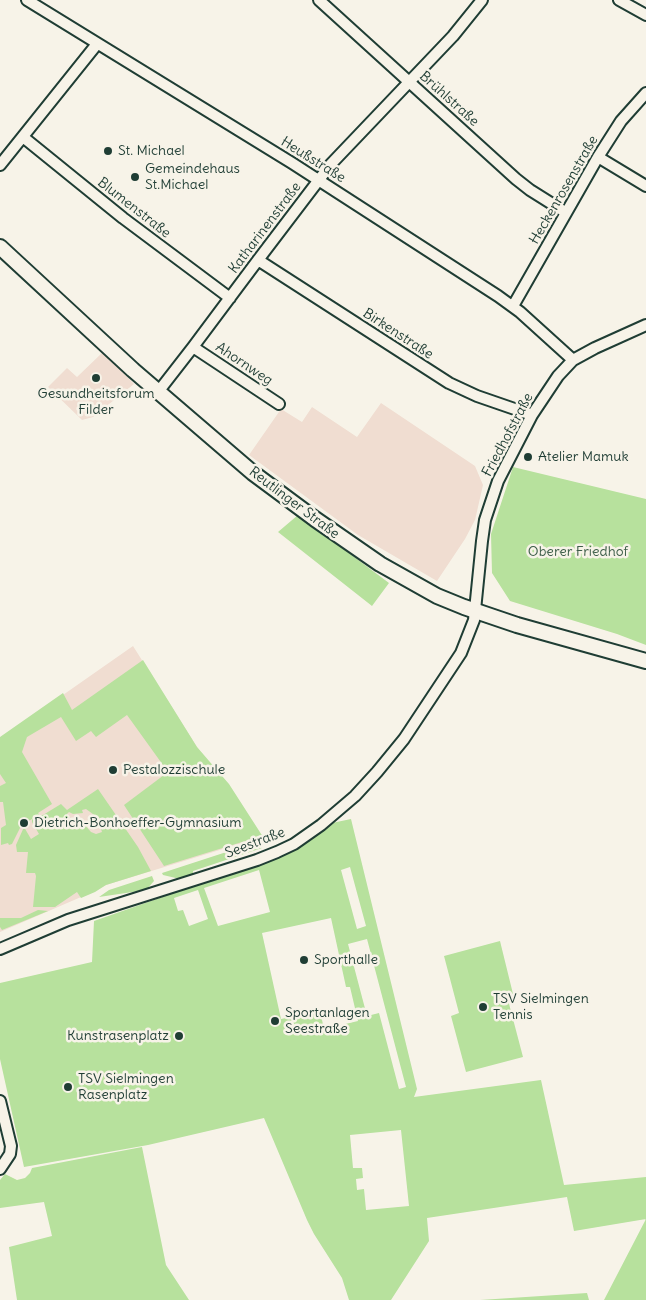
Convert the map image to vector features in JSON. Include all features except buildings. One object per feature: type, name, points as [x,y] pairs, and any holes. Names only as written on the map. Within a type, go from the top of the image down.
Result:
[{"type":"street","name":"Heußstraße","points":[[27,0],[318,180],[513,306],[573,360]]},
{"type":"street","name":"Brühlstraße","points":[[319,0],[516,179],[565,212]]},
{"type":"street","name":"Katharinenstraße","points":[[158,392],[194,347],[318,180],[341,153],[452,36],[482,0]]},
{"type":"street","points":[[619,0],[646,15]]},
{"type":"street","points":[[0,164],[97,44]]},
{"type":"street","name":"Heckenrosenstraße","points":[[513,306],[598,157],[622,121],[646,93]]},
{"type":"street","name":"Blumenstraße","points":[[23,137],[123,218],[230,298]]},
{"type":"street","points":[[598,157],[646,186]]},
{"type":"street","name":"Reutlinger Straße","points":[[0,247],[158,392],[253,473],[346,542],[411,582],[437,596],[475,612],[646,661]]},
{"type":"street","name":"Birkenstraße","points":[[258,260],[449,382],[477,396],[532,415]]},
{"type":"street","name":"Friedhofstraße","points":[[475,612],[485,520],[498,481],[532,415],[558,376],[573,360],[582,354],[646,325]]},
{"type":"street","name":"Ahornweg","points":[[194,347],[279,404]]},
{"type":"street","name":"Seestraße","points":[[0,949],[68,920],[258,860],[294,844],[321,826],[367,784],[404,739],[461,653],[475,612]]},
{"type":"street","points":[[0,1102],[11,1146],[10,1154],[0,1169]]},
{"type":"shaded area","points":[[103,352],[134,384],[93,417],[82,420],[48,387],[67,368],[77,377]]},
{"type":"shaded area","points":[[381,403],[475,466],[483,485],[475,520],[465,539],[437,581],[358,535],[249,455],[281,409],[302,422],[312,407],[357,437]]},
{"type":"shaded area","name":"Pestalozzischule","points":[[133,646],[197,747],[262,837],[106,885],[0,932],[0,739]]},
{"type":"green space","name":"Oberer Friedhof","points":[[513,467],[646,499],[646,645],[617,634],[510,601],[492,573],[491,534]]},
{"type":"green space","points":[[298,515],[389,583],[372,606],[278,532]]},
{"type":"green space","name":"Pestalozzischule","points":[[143,660],[197,747],[229,784],[265,840],[264,843],[252,839],[164,866],[124,805],[168,772],[127,715],[96,737],[91,731],[76,741],[61,717],[27,737],[22,752],[52,804],[38,813],[40,816],[43,815],[61,804],[67,810],[98,789],[138,847],[151,871],[106,885],[81,898],[77,892],[55,907],[33,907],[36,876],[35,873],[26,873],[28,852],[17,852],[16,845],[24,827],[31,839],[39,834],[32,819],[21,826],[12,844],[1,845],[1,828],[6,825],[3,802],[0,802],[0,786],[6,783],[0,774],[0,737],[63,693],[72,710]],"holes":[[[86,809],[97,817],[102,832],[96,834],[91,832],[83,823],[75,829],[69,822],[67,814],[69,812],[73,814],[83,813],[82,810]]]},
{"type":"green space","points":[[351,819],[417,1089],[414,1097],[541,1080],[564,1185],[646,1177],[646,1219],[574,1231],[567,1197],[427,1218],[429,1241],[391,1300],[349,1300],[342,1278],[307,1220],[264,1118],[148,1145],[24,1167],[0,1059],[0,983],[92,962],[94,921],[205,882],[332,823]],"holes":[[[350,867],[366,926],[357,929],[341,870]],[[259,870],[270,912],[218,926],[204,888]],[[198,890],[208,919],[189,926],[183,910],[178,911],[174,898]],[[331,918],[346,987],[350,987],[358,1021],[324,1029],[320,1011],[281,1019],[262,933]],[[367,939],[406,1087],[399,1089],[379,1013],[367,1016],[348,944]],[[401,1130],[409,1206],[366,1210],[364,1189],[357,1190],[356,1179],[363,1178],[362,1168],[353,1168],[350,1135]]]},
{"type":"green space","points":[[251,844],[262,848],[193,871],[193,874],[180,879],[163,875],[162,873]]},
{"type":"green space","points":[[152,876],[154,881],[146,890],[99,897],[109,890]]},
{"type":"green space","points":[[38,910],[48,911],[2,930],[0,927],[0,918],[21,918]]},
{"type":"green space","name":"TSV Sielmingen Tennis","points":[[500,941],[514,998],[508,1000],[523,1057],[466,1072],[451,1016],[459,1013],[444,956]]},
{"type":"green space","points":[[142,1147],[166,1265],[189,1300],[17,1300],[9,1247],[52,1236],[44,1202],[0,1208],[0,1180],[5,1174],[17,1180],[25,1178],[32,1168]]},
{"type":"green space","points":[[646,1219],[646,1300],[604,1300]]},
{"type":"green space","points":[[587,1293],[589,1300],[480,1300]]},
{"type":"place","name":"St. Michael","points":[[108,151]]},
{"type":"place","name":"Gemeindehaus St.Michael","points":[[135,177]]},
{"type":"place","name":"Gesundheitsforum Filder","points":[[96,378]]},
{"type":"place","name":"Atelier Mamuk","points":[[528,457]]},
{"type":"place","name":"Pestalozzischule","points":[[113,770]]},
{"type":"place","name":"Dietrich-Bonhoeffer-Gymnasium","points":[[24,823]]},
{"type":"place","name":"Sporthalle","points":[[304,960]]},
{"type":"place","name":"TSV Sielmingen Tennis","points":[[483,1007]]},
{"type":"place","name":"Sportanlagen Seestraße","points":[[275,1021]]},
{"type":"place","name":"Kunstrasenplatz","points":[[179,1036]]},
{"type":"place","name":"TSV Sielmingen Rasenplatz","points":[[68,1087]]}]
